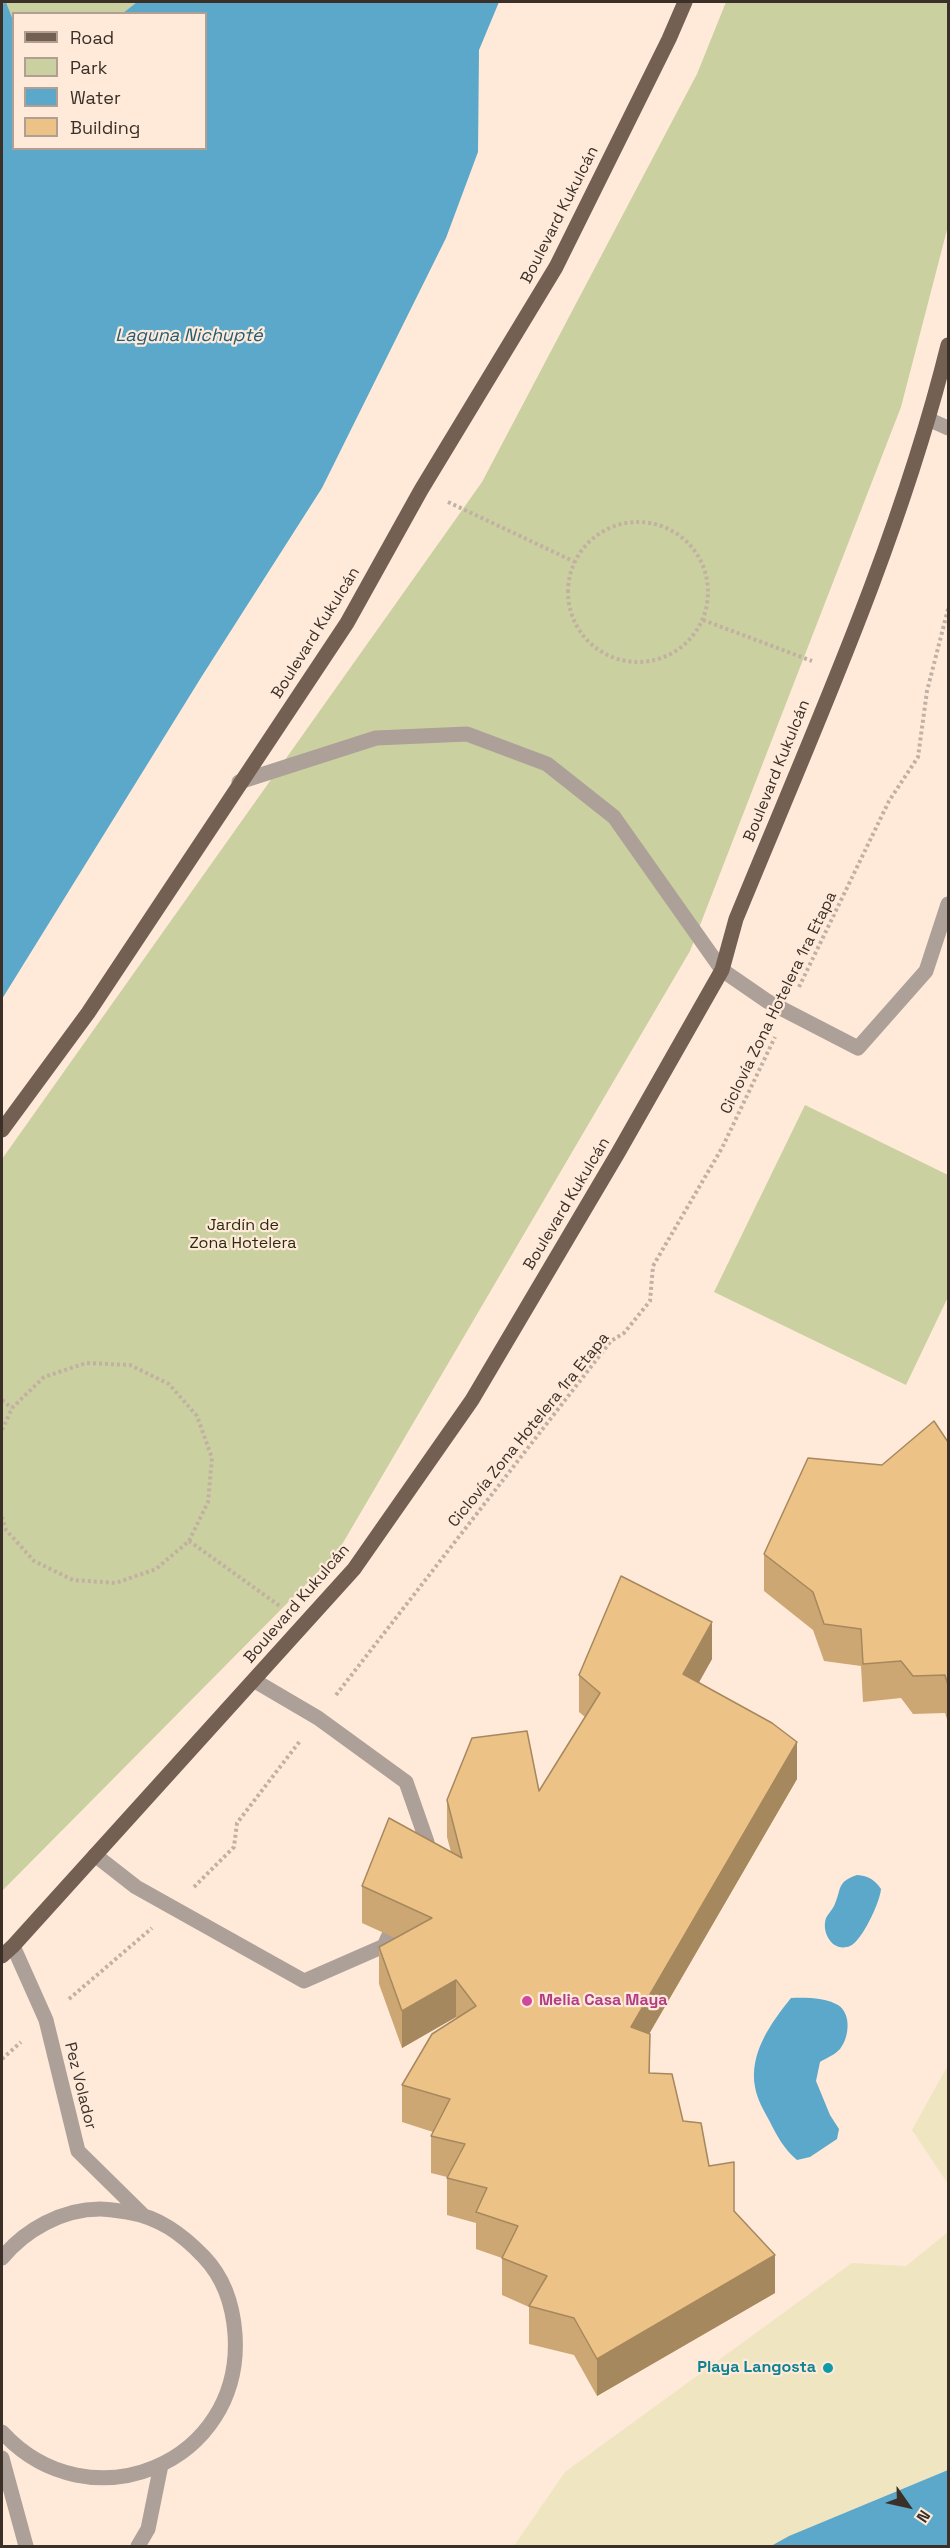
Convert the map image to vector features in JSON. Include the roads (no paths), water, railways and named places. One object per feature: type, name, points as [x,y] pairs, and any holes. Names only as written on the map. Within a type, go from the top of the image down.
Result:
[{"type":"main road","name":"Boulevard Kukulcán","points":[[2,1130],[88,1013],[239,782],[347,623],[421,490],[556,267],[669,39],[685,2]]},
{"type":"main road","name":"Boulevard Kukulcán","points":[[7,1951],[255,1681],[303,1623],[354,1569],[472,1400],[612,1163],[722,970],[736,919],[858,621],[930,420],[948,345]]},
{"type":"street","points":[[930,420],[948,428]]},
{"type":"street","points":[[239,782],[376,738],[467,734],[547,764],[614,817],[722,970],[787,1013],[858,1048],[926,971],[948,904]]},
{"type":"street","points":[[255,1681],[318,1718],[406,1782],[427,1842],[416,1870]]},
{"type":"street","points":[[95,1855],[136,1887],[304,1981],[384,1946],[389,1935]]},
{"type":"street","name":"Pez Volador","points":[[7,1951],[46,2020],[78,2151],[143,2215]]},
{"type":"street","points":[[2,2258],[18,2240],[56,2218],[99,2209],[143,2215],[184,2235],[215,2269],[234,2311],[237,2356],[225,2401],[199,2439],[161,2465],[125,2477],[86,2478],[49,2468],[17,2449],[2,2432]]},
{"type":"street","points":[[2,2458],[26,2547]]},
{"type":"street","points":[[138,2547],[148,2529],[161,2465]]},
{"type":"water","name":"Laguna Nichupté","points":[[6,2],[12,17],[12,150],[207,150],[207,12],[124,12],[137,2],[499,2],[479,50],[478,152],[446,238],[322,488],[202,676],[2,999],[2,4]]},
{"type":"water","points":[[857,1875],[874,1881],[881,1889],[880,1895],[860,1937],[850,1946],[838,1947],[827,1935],[826,1918],[834,1906],[843,1883]]},
{"type":"water","points":[[791,1998],[816,1998],[838,2005],[845,2014],[848,2026],[840,2049],[820,2062],[816,2081],[830,2115],[839,2129],[837,2139],[810,2157],[797,2160],[781,2142],[763,2109],[756,2091],[754,2074],[758,2050],[763,2039]]},
{"type":"water","points":[[948,2470],[948,2546],[771,2546],[789,2536]]},
{"type":"place","name":"Melia Casa Maya","points":[[527,2001]]},
{"type":"place","name":"Playa Langosta","points":[[828,2368]]},
{"type":"park label","name":"Jardín de Zona Hotelera","points":[[243,1235]]}]
